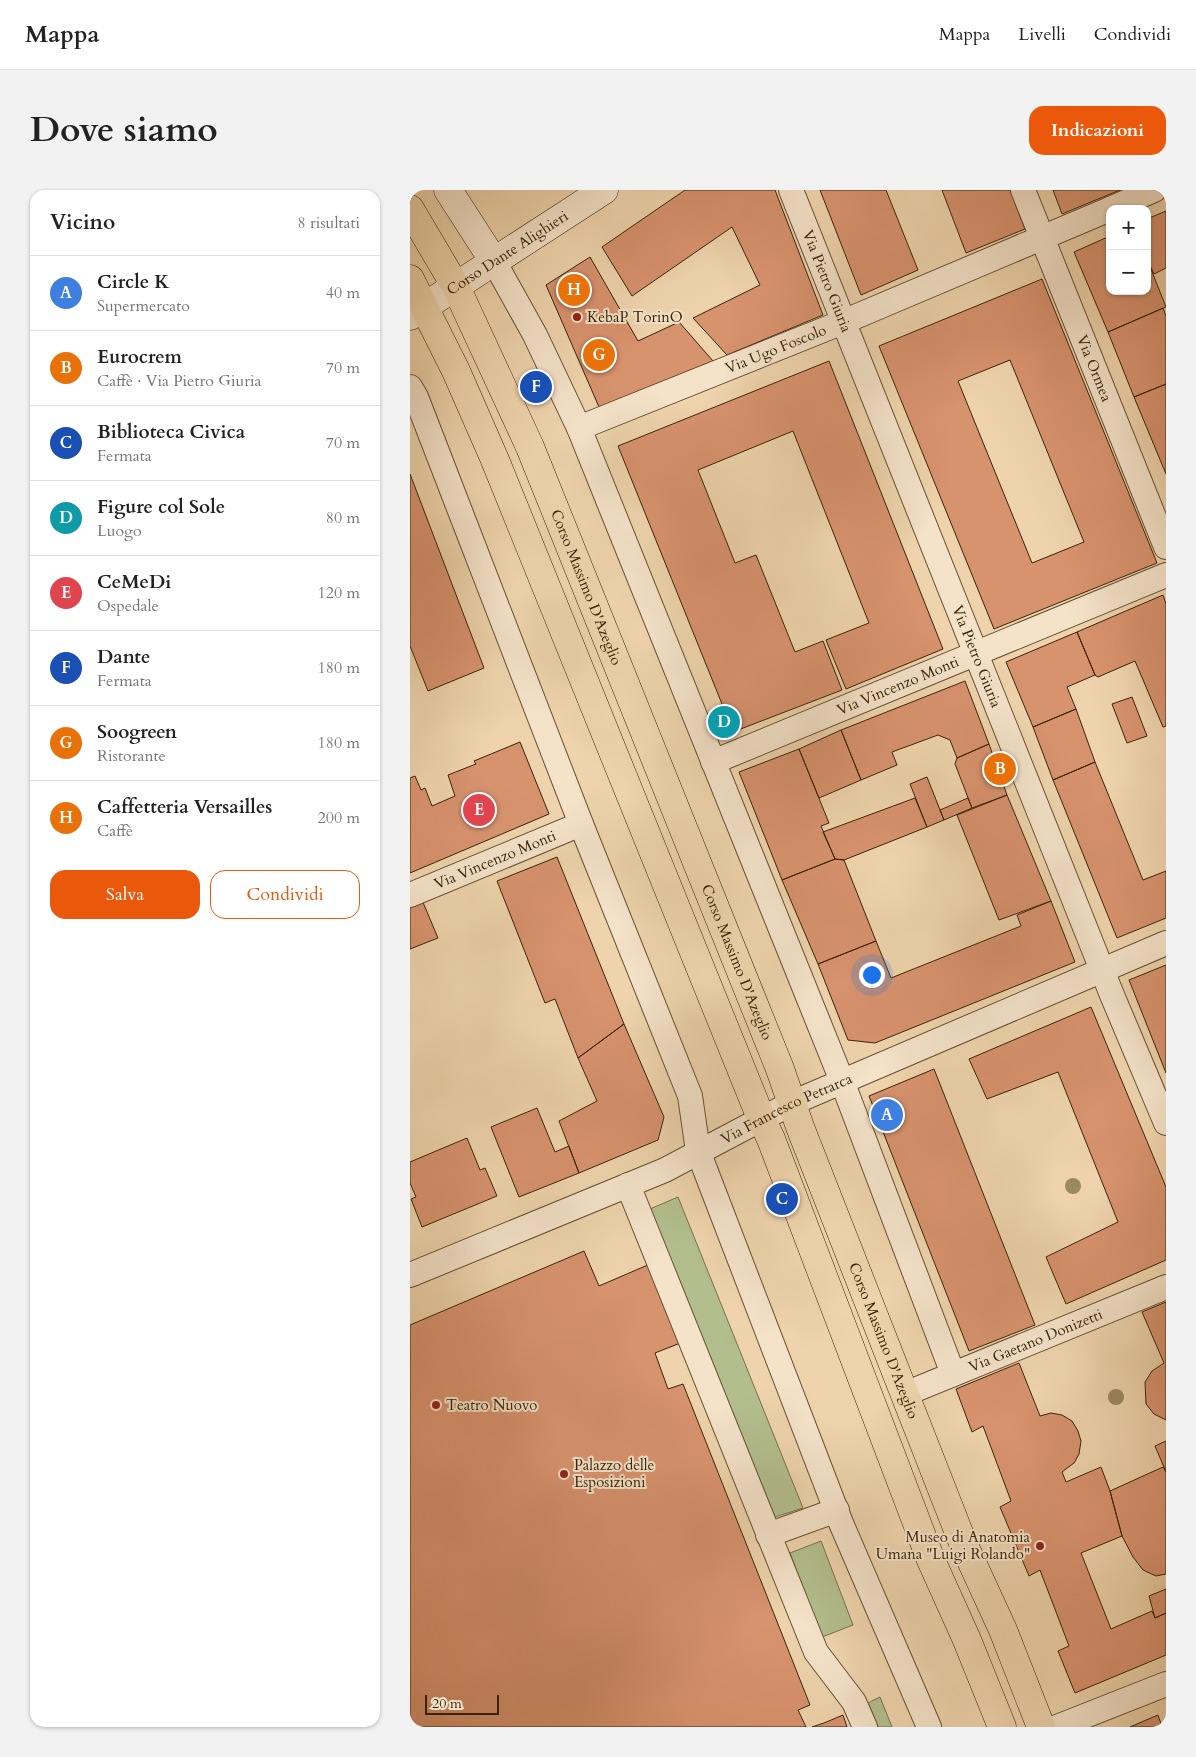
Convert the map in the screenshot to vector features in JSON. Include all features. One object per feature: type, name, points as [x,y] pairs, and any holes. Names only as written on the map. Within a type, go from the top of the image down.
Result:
[{"type":"main road","name":"Corso Massimo D'Azeglio","points":[[410,209],[456,287],[530,447],[670,791],[963,1543],[1003,1630],[1041,1727]]},
{"type":"main road","points":[[410,279],[417,311],[496,460],[771,1139],[931,1560],[967,1640],[1002,1727]]},
{"type":"street","points":[[448,190],[495,263],[535,335],[579,428],[842,1082],[952,1374]]},
{"type":"street","name":"Corso Dante Alighieri","points":[[417,311],[495,263],[604,190]]},
{"type":"street","name":"Via Pietro Giuria","points":[[792,190],[976,654],[1166,1123]]},
{"type":"street","name":"Via Ormea","points":[[1022,190],[1166,547]]},
{"type":"street","name":"Via Ugo Foscolo","points":[[1119,205],[1154,190]]},
{"type":"street","name":"Via Ugo Foscolo","points":[[579,428],[843,322],[1106,211]]},
{"type":"street","points":[[410,387],[420,406],[581,824],[690,1096],[698,1151],[837,1510],[929,1727]]},
{"type":"street","name":"Via Vincenzo Monti","points":[[713,762],[1166,575]]},
{"type":"street","name":"Via Vincenzo Monti","points":[[410,895],[581,824]]},
{"type":"street","name":"Via Francesco Petrarca","points":[[410,1275],[674,1166],[698,1151],[792,1103],[1166,943]]},
{"type":"street","points":[[628,1185],[816,1652],[854,1702],[865,1727]]},
{"type":"street","name":"Via Gaetano Donizetti","points":[[905,1394],[1166,1287]]},
{"type":"street","points":[[768,1535],[837,1510]]},
{"type":"street","points":[[1057,1727],[1166,1684]]},
{"type":"green space","points":[[678,1197],[803,1508],[775,1517],[650,1209]]},
{"type":"green space","points":[[821,1541],[853,1625],[822,1637],[790,1553]]},
{"type":"green space","points":[[880,1697],[892,1727],[878,1727],[868,1703]]},
{"type":"building","points":[[685,190],[775,190],[823,315],[727,355],[693,318],[760,285],[732,227],[632,296],[602,247]]},
{"type":"building","points":[[820,190],[886,190],[918,270],[861,295]]},
{"type":"building","points":[[942,190],[1010,190],[1025,229],[966,253]]},
{"type":"building","points":[[1053,190],[1120,190],[1062,214]]},
{"type":"building","points":[[1166,211],[1166,268],[1154,274],[1151,268],[1151,217]]},
{"type":"building","points":[[1106,238],[1106,295],[1151,295],[1151,269],[1166,307],[1108,332],[1074,252]]},
{"type":"building","points":[[590,257],[638,341],[679,322],[713,361],[599,407],[546,285]]},
{"type":"building","points":[[1042,279],[1157,563],[994,629],[879,346]],"holes":[[[1010,360],[1084,542],[1032,563],[958,381]]]},
{"type":"building","points":[[1163,308],[1166,316],[1166,384],[1134,397],[1108,332]]},
{"type":"building","points":[[829,361],[943,649],[846,689],[826,640],[869,623],[793,431],[698,470],[735,563],[756,555],[795,652],[823,641],[842,690],[725,735],[715,707],[722,704],[618,446]]},
{"type":"building","points":[[1166,384],[1166,474],[1134,397]]},
{"type":"building","points":[[410,474],[484,668],[428,691],[410,646]]},
{"type":"building","points":[[1163,595],[1166,604],[1166,726],[1163,727],[1135,661],[1098,677],[1095,675],[1077,632]]},
{"type":"building","points":[[1077,632],[1095,675],[1067,687],[1076,709],[1033,727],[1006,662]]},
{"type":"building","points":[[965,681],[989,744],[957,758],[950,740],[938,735],[892,752],[897,765],[861,780],[841,730]]},
{"type":"building","points":[[1132,697],[1147,736],[1127,743],[1112,704]]},
{"type":"building","points":[[1076,709],[1095,762],[1053,780],[1033,727]]},
{"type":"building","points":[[841,730],[861,780],[819,798],[799,749]]},
{"type":"building","points":[[520,742],[549,814],[410,873],[410,778],[415,776],[421,790],[425,788],[432,806],[455,796],[448,775],[476,764],[474,761]]},
{"type":"building","points":[[989,744],[1007,795],[972,808],[955,764],[957,758]]},
{"type":"building","points":[[799,749],[829,823],[821,826],[835,859],[782,880],[739,772]]},
{"type":"building","points":[[1095,762],[1143,880],[1166,871],[1166,918],[1117,938],[1053,780]]},
{"type":"building","points":[[927,777],[944,820],[927,827],[910,784]]},
{"type":"building","points":[[1007,795],[1051,901],[999,920],[957,815]]},
{"type":"building","points":[[915,798],[927,827],[844,860],[835,859],[823,832]]},
{"type":"building","points":[[968,798],[972,808],[944,820],[940,810]]},
{"type":"building","points":[[557,857],[624,1024],[578,1058],[555,999],[545,1003],[497,881]]},
{"type":"building","points":[[835,859],[844,860],[876,941],[818,964],[782,880]]},
{"type":"building","points":[[422,900],[438,938],[410,949],[410,905]]},
{"type":"building","points":[[1051,901],[1075,962],[875,1043],[848,1040],[818,964],[876,941],[891,978],[1021,926],[1017,915]]},
{"type":"building","points":[[1166,965],[1166,1073],[1129,980]]},
{"type":"building","points":[[1091,1007],[1166,1187],[1166,1260],[1066,1304],[1046,1257],[1118,1222],[1058,1072],[987,1099],[969,1059]]},
{"type":"building","points":[[624,1024],[664,1117],[658,1140],[579,1173],[559,1121],[597,1101],[578,1058]]},
{"type":"building","points":[[934,1069],[1035,1325],[969,1351],[869,1096]]},
{"type":"building","points":[[537,1108],[555,1152],[569,1146],[579,1173],[519,1197],[491,1127]]},
{"type":"building","points":[[467,1138],[480,1170],[485,1168],[497,1196],[422,1227],[411,1199],[416,1197],[410,1183],[410,1162]]},
{"type":"building","name":"Palazzo delle Esposizioni","points":[[584,1251],[599,1286],[650,1264],[683,1342],[655,1353],[668,1389],[683,1384],[810,1705],[798,1710],[806,1727],[410,1727],[410,1325]]},
{"type":"building","points":[[1166,1302],[1166,1420],[1154,1414],[1146,1404],[1145,1382],[1152,1371],[1164,1363],[1142,1312]]},
{"type":"building","points":[[1019,1363],[1040,1416],[1051,1413],[1062,1415],[1072,1421],[1078,1431],[1081,1441],[1079,1454],[1074,1463],[1062,1472],[1066,1482],[1101,1467],[1110,1491],[1122,1536],[1081,1553],[1111,1629],[1152,1611],[1155,1618],[1166,1613],[1166,1655],[1075,1693],[1058,1651],[1069,1646],[1040,1570],[1029,1576],[1000,1507],[1011,1501],[983,1426],[972,1432],[956,1389]]},
{"type":"building","points":[[1166,1441],[1166,1472],[1155,1446]]},
{"type":"building","points":[[1163,1467],[1166,1472],[1166,1574],[1156,1576],[1143,1570],[1133,1557],[1122,1536],[1110,1491]]},
{"type":"building","points":[[1166,1589],[1166,1613],[1155,1618],[1149,1596]]},
{"type":"building","points":[[843,1715],[847,1727],[812,1727],[824,1723]]},
{"type":"building","points":[[1158,1715],[1162,1727],[1130,1727]]},
{"type":"place","name":"Caffetteria Versailles","points":[[574,290]]},
{"type":"place","name":"KebaP TorinO","points":[[577,317]]},
{"type":"place","name":"Soogreen","points":[[599,355]]},
{"type":"place","name":"Dante","points":[[536,387]]},
{"type":"place","name":"Figure col Sole","points":[[724,722]]},
{"type":"place","name":"Eurocrem","points":[[1000,769]]},
{"type":"place","name":"CeMeDi","points":[[479,810]]},
{"type":"place","name":"Circle K","points":[[887,1115]]},
{"type":"place","name":"Biblioteca Civica","points":[[782,1199]]},
{"type":"place","name":"Teatro Nuovo","points":[[436,1405]]},
{"type":"place","name":"Palazzo delle Esposizioni","points":[[564,1474]]},
{"type":"place","name":"Museo di Anatomia Umana \"Luigi Rolando\"","points":[[1040,1546]]}]
